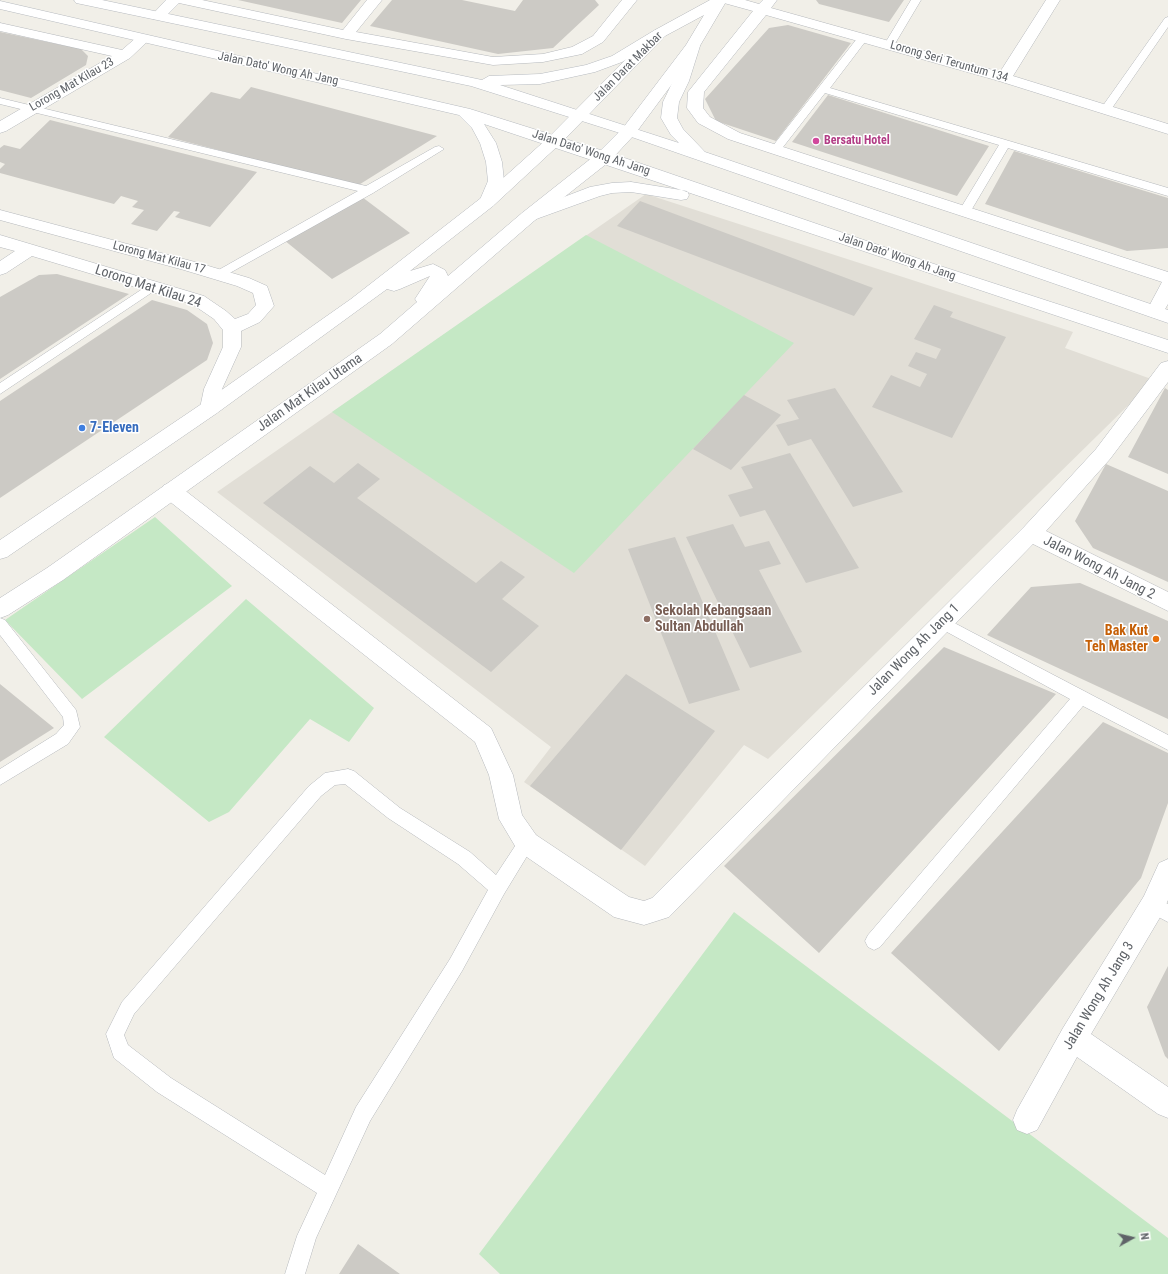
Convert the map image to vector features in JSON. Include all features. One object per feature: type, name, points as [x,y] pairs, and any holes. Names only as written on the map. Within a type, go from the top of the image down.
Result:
[{"type":"street","name":"Jalan Dato' Wong Ah Jang","points":[[81,0],[474,82],[629,131],[1161,315]]},
{"type":"street","points":[[158,16],[174,0]]},
{"type":"street","points":[[182,0],[346,34],[493,61],[544,58],[577,51],[598,39],[630,0]]},
{"type":"street","points":[[346,34],[375,0]]},
{"type":"street","name":"Jalan Darat Makbar","points":[[555,140],[660,33],[720,0]]},
{"type":"street","name":"Jalan Darat Makbar","points":[[604,157],[629,131],[693,46],[720,0]]},
{"type":"street","name":"Lorong Seri Teruntum 134","points":[[729,0],[766,5],[863,38],[1004,78],[1168,129]]},
{"type":"street","points":[[1004,78],[1053,0]]},
{"type":"street","name":"Jalan Dato' Wong Ah Jang","points":[[0,5],[464,112],[555,140],[1168,347]]},
{"type":"street","points":[[766,5],[696,92],[695,108],[704,120],[734,136],[1168,278]]},
{"type":"street","points":[[0,27],[125,55]]},
{"type":"street","points":[[474,82],[540,79],[590,69],[617,59],[660,33]]},
{"type":"street","name":"Lorong Mat Kilau 23","points":[[0,128],[125,55],[143,39]]},
{"type":"street","points":[[693,46],[681,82],[671,102],[669,118],[677,132],[688,146],[704,158]]},
{"type":"street","points":[[464,112],[482,132],[488,143],[494,162],[496,182],[487,202]]},
{"type":"street","points":[[1,549],[210,408],[357,303],[487,202],[555,140]]},
{"type":"street","name":"Jalan Mat Kilau Utama","points":[[0,609],[56,574],[397,329],[528,217],[604,157]]},
{"type":"street","points":[[528,217],[596,191],[631,187],[652,189],[780,216]]},
{"type":"street","name":"Lorong Mat Kilau 17","points":[[0,215],[219,275],[243,282],[261,290],[265,306],[254,318],[232,328]]},
{"type":"street","name":"Lorong Mat Kilau 24","points":[[0,241],[198,300],[220,315],[232,328]]},
{"type":"street","points":[[0,269],[30,250]]},
{"type":"street","points":[[357,303],[425,271],[433,270],[439,274],[439,280],[397,329]]},
{"type":"street","points":[[1161,315],[1168,286]]},
{"type":"street","points":[[210,408],[213,389],[232,347],[232,328]]},
{"type":"street","name":"Jalan Wong Ah Jang 1","points":[[527,843],[623,908],[644,913],[660,908],[941,622],[1031,533],[1103,454],[1165,378]]},
{"type":"street","points":[[171,492],[483,735],[502,775],[511,819],[527,843]]},
{"type":"street","name":"Jalan Wong Ah Jang 2","points":[[1031,533],[1168,602]]},
{"type":"street","name":"Jalan Wong Ah Jang 3","points":[[1027,1120],[1073,1038],[1161,909],[1168,871]]},
{"type":"street","points":[[1073,1038],[1168,1104]]},
{"type":"lane","points":[[888,44],[916,0]]},
{"type":"lane","points":[[1106,109],[1168,20]]},
{"type":"lane","points":[[776,149],[863,38]]},
{"type":"lane","points":[[823,89],[1168,192]]},
{"type":"lane","points":[[0,100],[369,190]]},
{"type":"lane","points":[[965,211],[1005,144]]},
{"type":"lane","points":[[219,275],[439,149]]},
{"type":"lane","points":[[0,389],[154,286]]},
{"type":"lane","points":[[941,622],[1168,743]]},
{"type":"lane","points":[[0,624],[70,715],[72,727],[62,739],[0,778]]},
{"type":"lane","points":[[874,941],[1082,696]]},
{"type":"lane","points":[[329,1189],[164,1085],[121,1051],[115,1034],[128,1008],[315,791],[331,778],[348,776],[394,813],[464,858],[498,888]]},
{"type":"lane","points":[[295,1274],[307,1236],[363,1114],[456,965],[498,888],[527,843]]},
{"type":"shaded area","name":"Sekolah Kebangsaan Sultan Abdullah","points":[[646,194],[1073,332],[1065,348],[1154,380],[768,759],[744,745],[645,866],[524,782],[551,747],[217,492]]},
{"type":"green space","points":[[586,235],[794,343],[574,573],[332,412]]},
{"type":"green space","points":[[155,517],[232,586],[82,699],[5,620]]},
{"type":"green space","points":[[246,599],[374,708],[349,742],[310,719],[229,812],[209,822],[104,737]]},
{"type":"green space","points":[[734,912],[1168,1238],[1168,1274],[500,1274],[479,1254]]},
{"type":"building","points":[[238,0],[361,0],[342,23]]},
{"type":"building","points":[[392,0],[462,0],[515,11],[523,0],[595,0],[599,5],[553,48],[498,54],[370,26]]},
{"type":"building","points":[[816,0],[904,0],[889,22],[819,4]]},
{"type":"building","points":[[788,25],[851,43],[776,141],[716,121],[705,99],[769,28]]},
{"type":"building","points":[[0,32],[81,49],[88,56],[86,65],[31,98],[0,90]]},
{"type":"building","points":[[251,87],[437,136],[357,186],[168,137],[211,92],[240,99]]},
{"type":"building","points":[[828,95],[989,146],[957,196],[792,142]]},
{"type":"building","points":[[50,120],[257,172],[210,227],[175,217],[180,212],[174,211],[157,231],[131,224],[144,210],[132,207],[138,201],[121,196],[114,204],[0,173],[0,169],[5,164],[0,162],[0,148],[4,145],[20,149]]},
{"type":"building","points":[[1014,151],[1168,198],[1168,248],[1127,251],[985,204]]},
{"type":"building","points":[[362,197],[410,233],[332,279],[284,240]]},
{"type":"building","points":[[640,201],[873,288],[854,316],[617,226]]},
{"type":"building","points":[[57,274],[129,294],[0,379],[0,297],[39,275]]},
{"type":"building","points":[[152,300],[187,310],[207,324],[213,343],[207,360],[0,498],[0,401]]},
{"type":"building","points":[[934,305],[953,312],[950,317],[1006,337],[952,438],[872,407],[891,375],[920,387],[927,374],[908,366],[916,352],[936,359],[941,349],[914,339]]},
{"type":"building","points":[[835,388],[903,492],[853,507],[811,439],[788,446],[776,425],[799,419],[787,400]]},
{"type":"building","points":[[1165,388],[1168,390],[1168,474],[1128,457]]},
{"type":"building","points":[[744,395],[781,415],[731,470],[693,449]]},
{"type":"building","points":[[790,453],[859,568],[806,583],[765,510],[740,517],[728,495],[753,488],[741,467]]},
{"type":"building","points":[[358,463],[380,479],[357,498],[476,583],[501,561],[525,577],[502,599],[539,626],[491,672],[263,503],[310,466],[334,483]]},
{"type":"building","points":[[1106,464],[1168,491],[1168,582],[1093,548],[1075,521]]},
{"type":"building","points":[[733,524],[745,547],[769,541],[781,564],[759,570],[802,652],[750,668],[686,537]]},
{"type":"building","points":[[675,537],[740,690],[689,704],[628,549]]},
{"type":"building","points":[[1080,583],[1168,621],[1168,719],[987,635],[1031,587]]},
{"type":"building","points":[[944,647],[1056,694],[819,953],[724,866]]},
{"type":"building","points":[[626,674],[715,731],[621,850],[530,786]]},
{"type":"building","points":[[0,684],[54,728],[0,762]]},
{"type":"building","points":[[1103,722],[1168,753],[1168,803],[1141,878],[999,1051],[891,953]]},
{"type":"building","points":[[1168,966],[1168,1059],[1165,1056],[1147,1007]]},
{"type":"building","points":[[358,1244],[400,1274],[339,1274]]},
{"type":"place","name":"Bersatu Hotel","points":[[816,141]]},
{"type":"place","name":"7-Eleven","points":[[82,428]]},
{"type":"place","name":"Sekolah Kebangsaan Sultan Abdullah","points":[[647,619]]},
{"type":"place","name":"Bak Kut Teh Master","points":[[1156,639]]}]
